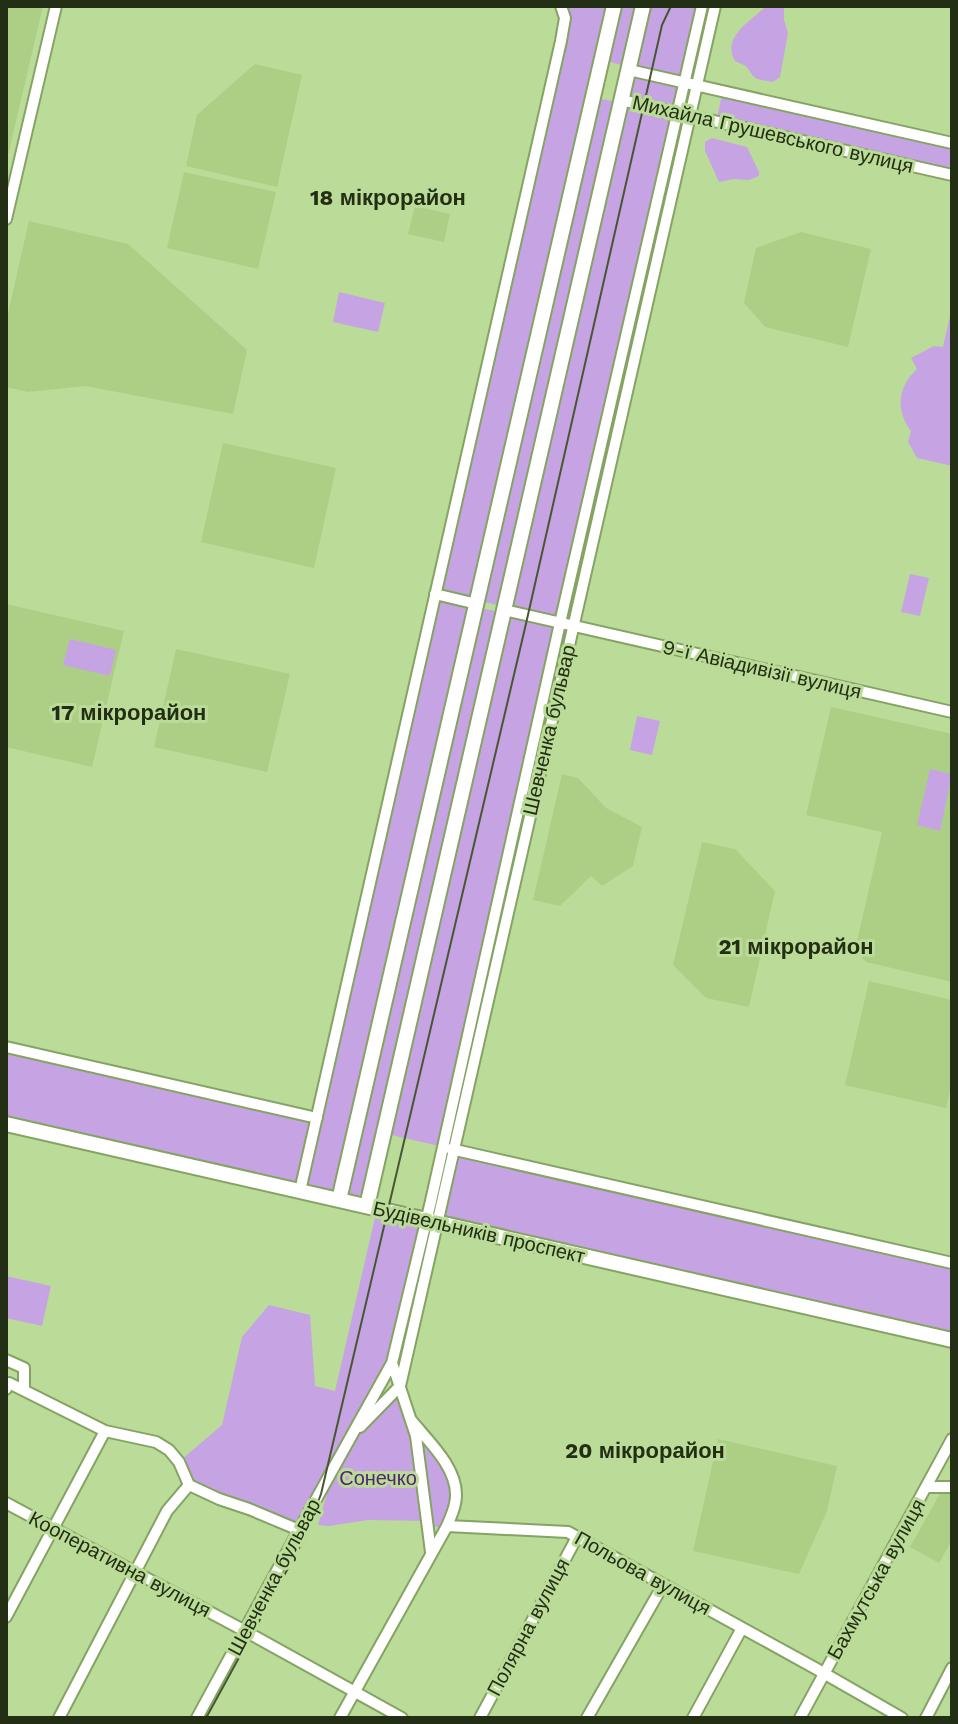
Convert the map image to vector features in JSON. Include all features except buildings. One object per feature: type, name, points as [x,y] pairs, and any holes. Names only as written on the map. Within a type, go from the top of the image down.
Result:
[{"type":"main road","points":[[339,1200],[614,6]]},
{"type":"main road","points":[[367,1206],[643,6]]},
{"type":"main road","name":"Михайла Грушевського вулиця","points":[[601,64],[629,70]]},
{"type":"main road","name":"Михайла Грушевського вулиця","points":[[594,94],[621,100]]},
{"type":"main road","points":[[477,604],[504,610]]},
{"type":"main road","name":"Будівельників проспект","points":[[6,1124],[952,1340]]},
{"type":"street","points":[[6,219],[56,6]]},
{"type":"street","points":[[300,1191],[561,41],[565,18],[561,6]]},
{"type":"street","name":"Шевченка бульвар","points":[[351,1437],[400,1386],[443,1147],[702,6]]},
{"type":"street","name":"Шевченка бульвар","points":[[197,1718],[392,1363],[455,1149],[715,6]]},
{"type":"street","name":"Михайла Грушевського вулиця","points":[[629,70],[952,143]]},
{"type":"street","name":"Михайла Грушевського вулиця","points":[[621,100],[952,175]]},
{"type":"street","points":[[591,488],[603,491]]},
{"type":"street","points":[[435,594],[477,604]]},
{"type":"street","name":"9-ї Авіадивізії вулиця","points":[[504,610],[952,712]]},
{"type":"street","points":[[529,758],[542,761]]},
{"type":"street","points":[[6,1047],[317,1118]]},
{"type":"street","points":[[443,1147],[952,1263]]},
{"type":"street","points":[[6,1360],[24,1368],[24,1390]]},
{"type":"street","points":[[392,1363],[411,1420],[422,1472],[431,1552]]},
{"type":"street","points":[[8,1386],[24,1390],[105,1431],[156,1442],[169,1450],[179,1462],[189,1485],[299,1530]]},
{"type":"street","points":[[340,1718],[447,1526],[454,1508],[456,1496],[452,1476],[411,1420]]},
{"type":"street","points":[[6,1617],[105,1431]]},
{"type":"street","name":"Бахмутська вулиця","points":[[800,1718],[952,1439]]},
{"type":"street","points":[[59,1718],[167,1511],[189,1485]]},
{"type":"street","points":[[927,1487],[952,1487]]},
{"type":"street","name":"Кооперативна вулиця","points":[[6,1503],[402,1718]]},
{"type":"street","name":"Польова вулиця","points":[[447,1526],[568,1532],[902,1718]]},
{"type":"street","name":"Полярна вулиця","points":[[480,1718],[577,1537]]},
{"type":"street","points":[[587,1718],[663,1585]]},
{"type":"street","points":[[693,1718],[742,1628]]},
{"type":"street","points":[[926,1718],[952,1668]]},
{"type":"shaded area","points":[[6,6],[43,6],[6,164]]},
{"type":"shaded area","points":[[255,64],[302,75],[277,187],[186,166],[197,115]]},
{"type":"shaded area","points":[[184,172],[276,192],[258,269],[167,248]]},
{"type":"shaded area","points":[[415,206],[450,214],[444,242],[408,234]]},
{"type":"shaded area","points":[[29,221],[128,244],[247,350],[233,414],[85,386],[28,392],[6,387],[6,322]]},
{"type":"shaded area","points":[[801,232],[871,249],[848,347],[765,327],[744,303],[756,248]]},
{"type":"shaded area","points":[[223,443],[336,468],[314,568],[201,542]]},
{"type":"shaded area","points":[[6,604],[124,631],[92,767],[6,747]]},
{"type":"shaded area","points":[[176,649],[290,674],[267,772],[154,747]]},
{"type":"shaded area","points":[[831,707],[952,734],[952,982],[866,962],[855,950],[882,832],[806,815]]},
{"type":"shaded area","points":[[562,774],[578,778],[606,808],[642,827],[633,866],[602,886],[591,876],[560,906],[533,900]]},
{"type":"shaded area","points":[[702,842],[735,849],[775,891],[749,1007],[706,998],[673,965]]},
{"type":"shaded area","points":[[869,981],[952,1000],[952,1082],[946,1108],[845,1085]]},
{"type":"shaded area","points":[[718,1439],[837,1466],[827,1511],[799,1574],[693,1551]]},
{"type":"shaded area","points":[[942,1490],[952,1490],[952,1540],[939,1563],[910,1547]]},
{"type":"green space","points":[[566,6],[611,6],[474,599],[440,592]]},
{"type":"green space","points":[[618,6],[639,6],[625,66],[606,61]]},
{"type":"green space","points":[[647,6],[699,6],[681,79],[633,68]]},
{"type":"green space","points":[[766,6],[784,6],[788,33],[780,77],[773,82],[757,79],[746,66],[735,61],[732,52],[732,44],[740,30]]},
{"type":"green space","points":[[631,74],[680,85],[674,109],[626,98]]},
{"type":"green space","points":[[722,94],[952,147],[952,171],[717,118]]},
{"type":"green space","points":[[597,98],[617,102],[501,606],[481,601]]},
{"type":"green space","points":[[625,104],[672,115],[557,618],[509,607]]},
{"type":"green space","points":[[679,116],[686,118],[601,488],[594,486]]},
{"type":"green space","points":[[712,138],[747,147],[759,176],[749,180],[719,182],[705,151],[705,142]]},
{"type":"green space","points":[[339,292],[385,303],[378,332],[333,322]]},
{"type":"green space","points":[[950,316],[952,466],[917,458],[908,442],[911,431],[901,407],[906,383],[917,369],[911,358],[934,346],[943,347]]},
{"type":"green space","points":[[910,574],[929,578],[920,616],[901,612]]},
{"type":"green space","points":[[439,599],[472,606],[337,1195],[305,1188]]},
{"type":"green space","points":[[480,608],[500,612],[364,1202],[344,1197]]},
{"type":"green space","points":[[507,614],[556,625],[439,1146],[387,1134]]},
{"type":"green space","points":[[70,639],[116,650],[110,676],[63,665]]},
{"type":"green space","points":[[637,716],[660,721],[652,755],[630,750]]},
{"type":"green space","points":[[930,769],[952,774],[940,831],[917,825]]},
{"type":"green space","points":[[6,1051],[312,1120],[296,1186],[6,1120]]},
{"type":"green space","points":[[459,1154],[952,1266],[952,1336],[443,1220]]},
{"type":"green space","points":[[376,1213],[421,1224],[388,1361],[297,1526],[191,1483],[181,1460],[222,1425],[242,1337],[269,1305],[310,1315],[315,1386],[335,1391]]},
{"type":"green space","points":[[6,1276],[51,1286],[42,1326],[6,1318]]},
{"type":"green space","name":"Сонечко","points":[[399,1391],[409,1421],[426,1521],[368,1520],[318,1525],[332,1476],[353,1438]]},
{"type":"green space","points":[[419,1435],[449,1477],[453,1496],[440,1528],[434,1526]]},
{"type":"tram line","points":[[206,1718],[304,1539],[321,1494],[525,628],[662,25],[671,6]]},
{"type":"district","name":"18 мікрорайон","points":[[388,197]]},
{"type":"district","name":"17 мікрорайон","points":[[129,712]]},
{"type":"district","name":"21 мікрорайон","points":[[796,946]]},
{"type":"district","name":"20 мікрорайон","points":[[645,1450]]}]
